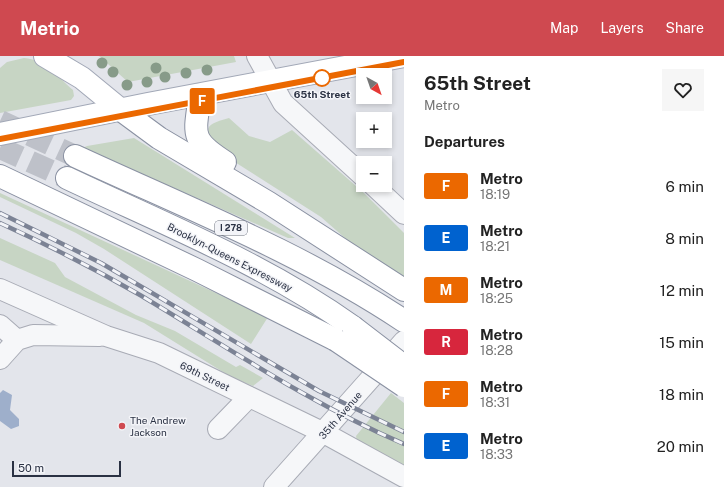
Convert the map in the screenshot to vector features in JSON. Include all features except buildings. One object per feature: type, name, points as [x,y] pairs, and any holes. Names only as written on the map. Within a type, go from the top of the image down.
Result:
[{"type":"main road","points":[[45,56],[82,78],[121,110],[159,138],[269,203],[402,289]]},
{"type":"main road","points":[[0,134],[404,56]]},
{"type":"main road","points":[[200,95],[196,132],[202,146],[250,179],[269,203]]},
{"type":"main road","name":"I 278","points":[[75,156],[300,261],[383,307],[404,321]]},
{"type":"main road","points":[[0,176],[197,270],[336,340],[404,386]]},
{"type":"main road","name":"Brooklyn-Queens Expressway","points":[[66,178],[253,266],[311,298],[353,327],[404,366]]},
{"type":"street","points":[[66,56],[82,78]]},
{"type":"street","points":[[257,56],[283,103],[356,170]]},
{"type":"street","points":[[380,192],[404,214]]},
{"type":"street","name":"69th Street","points":[[0,289],[106,336],[159,353],[324,433],[404,477]]},
{"type":"street","points":[[0,325],[17,340]]},
{"type":"street","points":[[0,358],[17,340],[33,335],[106,336]]},
{"type":"street","name":"35th Avenue","points":[[274,487],[404,342]]},
{"type":"street","points":[[218,429],[249,397]]},
{"type":"green space","points":[[99,56],[234,56],[236,62],[128,82]]},
{"type":"green space","points":[[24,58],[31,59],[45,65],[57,75],[73,90],[74,96],[71,100],[0,113],[0,68],[7,62]]},
{"type":"green space","points":[[229,118],[249,136],[270,142],[292,130],[356,186],[356,192],[364,193],[404,233],[404,277],[361,252],[321,217],[216,150],[208,132],[211,125]]},
{"type":"green space","points":[[134,138],[295,238],[288,238],[83,148]]},
{"type":"green space","points":[[0,193],[268,317],[251,344],[104,249],[76,233],[0,197]]},
{"type":"green space","points":[[0,238],[55,263],[65,277],[136,315],[175,331],[236,367],[240,365],[263,378],[253,386],[231,377],[144,323],[0,260]]},
{"type":"green space","points":[[391,393],[404,403],[404,465],[367,445],[365,447],[357,441],[356,436]]},
{"type":"water","points":[[3,390],[12,395],[10,410],[19,419],[19,426],[11,429],[0,421],[0,393]]},
{"type":"tunnel","points":[[0,121],[75,156]]},
{"type":"tunnel","points":[[0,148],[67,178]]},
{"type":"railway","points":[[0,213],[101,263],[319,391],[404,432]]},
{"type":"railway","points":[[0,223],[106,276],[303,393],[404,444]]},
{"type":"metro line","name":"F","points":[[0,139],[404,62]]},
{"type":"place","name":"65th Street","points":[[322,78]]},
{"type":"place","name":"The Andrew Jackson","points":[[122,426]]}]
